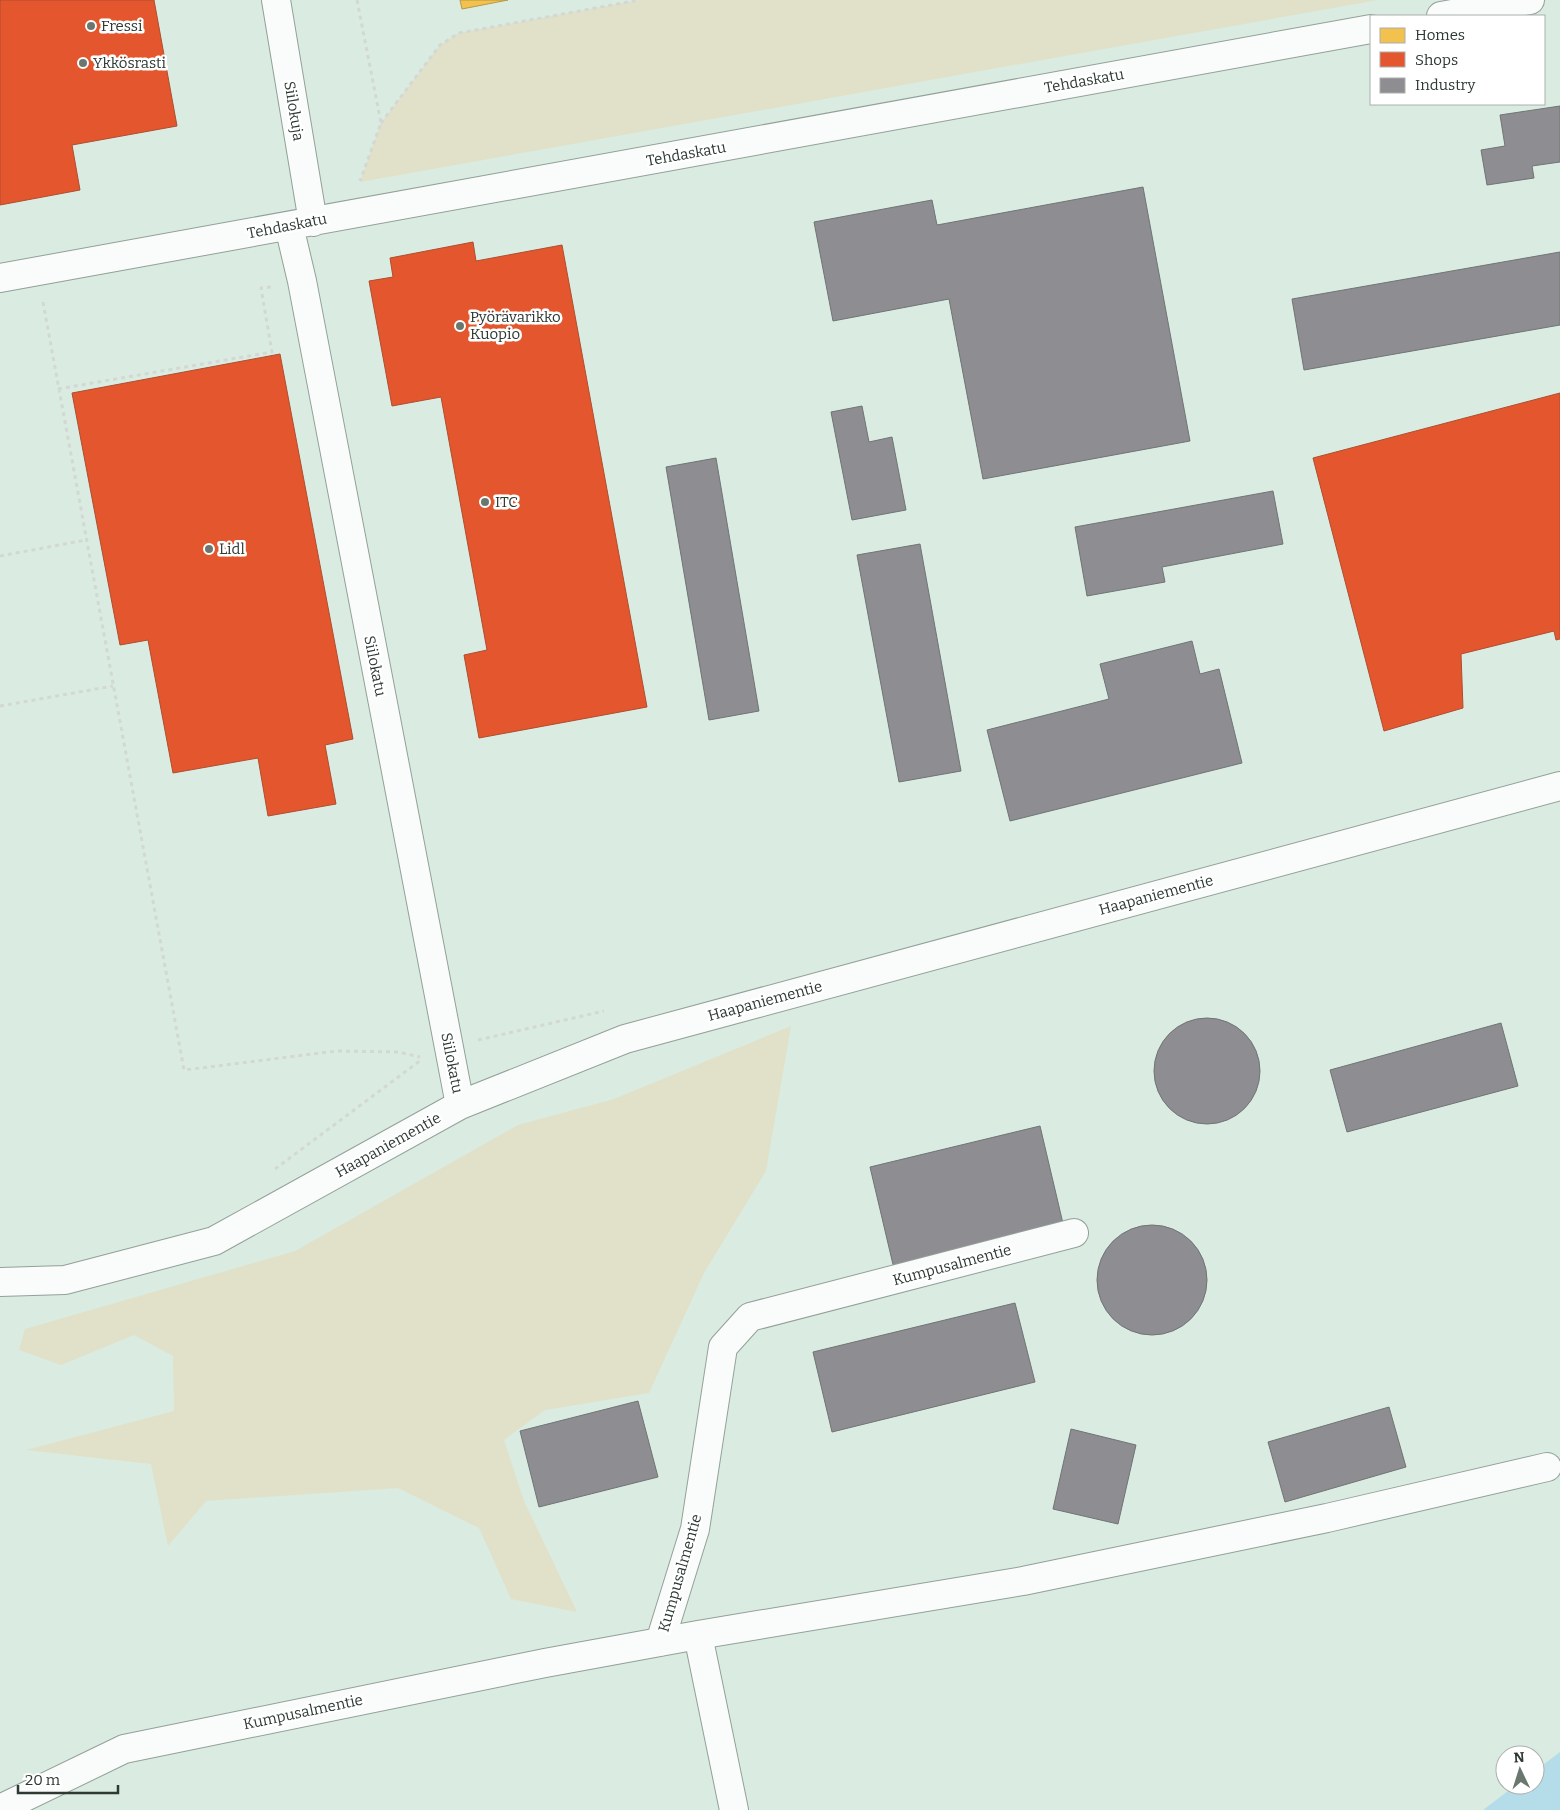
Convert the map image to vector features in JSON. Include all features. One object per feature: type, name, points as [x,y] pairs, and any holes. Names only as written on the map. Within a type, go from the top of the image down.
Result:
[{"type":"street","name":"Siilokuja","points":[[276,0],[301,224]]},
{"type":"street","points":[[1447,15],[1530,0]]},
{"type":"street","name":"Tehdaskatu","points":[[0,278],[1370,29]]},
{"type":"street","name":"Siilokatu","points":[[301,224],[305,300],[460,1105]]},
{"type":"street","name":"Haapaniementie","points":[[0,1282],[66,1280],[214,1241],[460,1105],[625,1039],[1560,786]]},
{"type":"street","name":"Kumpusalmentie","points":[[0,1809],[124,1749],[546,1663],[660,1642],[695,1529],[723,1347],[750,1317],[1074,1233]]},
{"type":"street","points":[[660,1642],[1023,1581],[1327,1518],[1547,1467]]},
{"type":"street","points":[[698,1635],[734,1810]]},
{"type":"path","points":[[357,0],[381,123]]},
{"type":"path","points":[[360,182],[381,123],[440,45],[460,33],[639,0]]},
{"type":"path","points":[[38,272],[184,1070],[337,1052],[398,1052],[424,1058]]},
{"type":"path","points":[[58,389],[272,352],[261,288]]},
{"type":"path","points":[[0,556],[86,540]]},
{"type":"path","points":[[0,706],[113,686]]},
{"type":"green space","points":[[639,0],[1378,0],[360,182],[381,123],[440,45],[459,33]]},
{"type":"green space","points":[[791,1026],[766,1171],[704,1273],[649,1393],[545,1410],[504,1440],[524,1501],[577,1612],[511,1599],[479,1528],[398,1488],[206,1501],[168,1546],[151,1464],[26,1450],[174,1411],[173,1356],[134,1335],[61,1365],[19,1350],[25,1329],[295,1251],[518,1125],[614,1099]]},
{"type":"water","points":[[1560,1752],[1560,1810],[1483,1810],[1503,1795],[1545,1795],[1545,1763]]},
{"type":"building: Homes","points":[[460,0],[508,0],[462,9]]},
{"type":"building: Shops","name":"Ykkösrasti","points":[[0,0],[154,0],[177,126],[72,145],[80,190],[0,205]]},
{"type":"building: Shops","points":[[473,242],[476,261],[562,245],[647,707],[479,738],[464,655],[487,650],[441,397],[392,406],[369,281],[393,277],[390,258]]},
{"type":"building: Shops","points":[[280,354],[353,739],[325,745],[336,804],[268,816],[258,758],[173,773],[148,640],[120,645],[72,393]]},
{"type":"building: Shops","points":[[1560,393],[1560,639],[1556,640],[1554,631],[1461,654],[1463,708],[1384,731],[1313,458]]},
{"type":"building: Industry","points":[[1560,106],[1560,162],[1532,166],[1534,178],[1487,185],[1481,150],[1505,146],[1500,115]]},
{"type":"building: Industry","points":[[1143,187],[1190,441],[983,479],[949,299],[833,321],[814,222],[932,200],[937,225]]},
{"type":"building: Industry","points":[[1560,252],[1560,325],[1304,370],[1292,299]]},
{"type":"building: Industry","points":[[862,406],[869,442],[892,437],[906,510],[852,520],[831,412]]},
{"type":"building: Industry","points":[[716,458],[759,711],[709,720],[666,467]]},
{"type":"building: Industry","points":[[1273,491],[1283,544],[1162,567],[1165,582],[1087,596],[1075,527]]},
{"type":"building: Industry","points":[[920,544],[961,771],[899,782],[857,555]]},
{"type":"building: Industry","points":[[1192,641],[1200,674],[1219,669],[1242,763],[1010,821],[987,730],[1109,699],[1100,664]]},
{"type":"building: Industry","points":[[1207,1018],[1227,1022],[1244,1034],[1256,1051],[1260,1071],[1256,1091],[1244,1108],[1227,1120],[1207,1124],[1187,1120],[1170,1108],[1158,1091],[1154,1071],[1158,1051],[1170,1034],[1187,1022]]},
{"type":"building: Industry","points":[[1501,1023],[1518,1086],[1347,1132],[1330,1070]]},
{"type":"building: Industry","points":[[1040,1126],[1065,1232],[895,1273],[870,1167]]},
{"type":"building: Industry","points":[[1152,1225],[1173,1229],[1191,1241],[1203,1259],[1207,1280],[1203,1301],[1191,1319],[1173,1331],[1152,1335],[1131,1331],[1113,1319],[1101,1301],[1097,1280],[1101,1259],[1113,1241],[1131,1229]]},
{"type":"building: Industry","points":[[1015,1303],[1035,1382],[832,1432],[813,1352]]},
{"type":"building: Industry","points":[[638,1401],[658,1477],[539,1507],[520,1431]]},
{"type":"building: Industry","points":[[1389,1407],[1406,1467],[1285,1502],[1268,1442]]},
{"type":"building: Industry","points":[[1071,1429],[1136,1445],[1118,1524],[1053,1509]]},
{"type":"place","name":"Fressi","points":[[91,26]]},
{"type":"place","name":"Ykkösrasti","points":[[83,63]]},
{"type":"place","name":"Pyörävarikko Kuopio","points":[[460,326]]},
{"type":"place","name":"ITC","points":[[485,502]]},
{"type":"place","name":"Lidl","points":[[209,549]]}]
